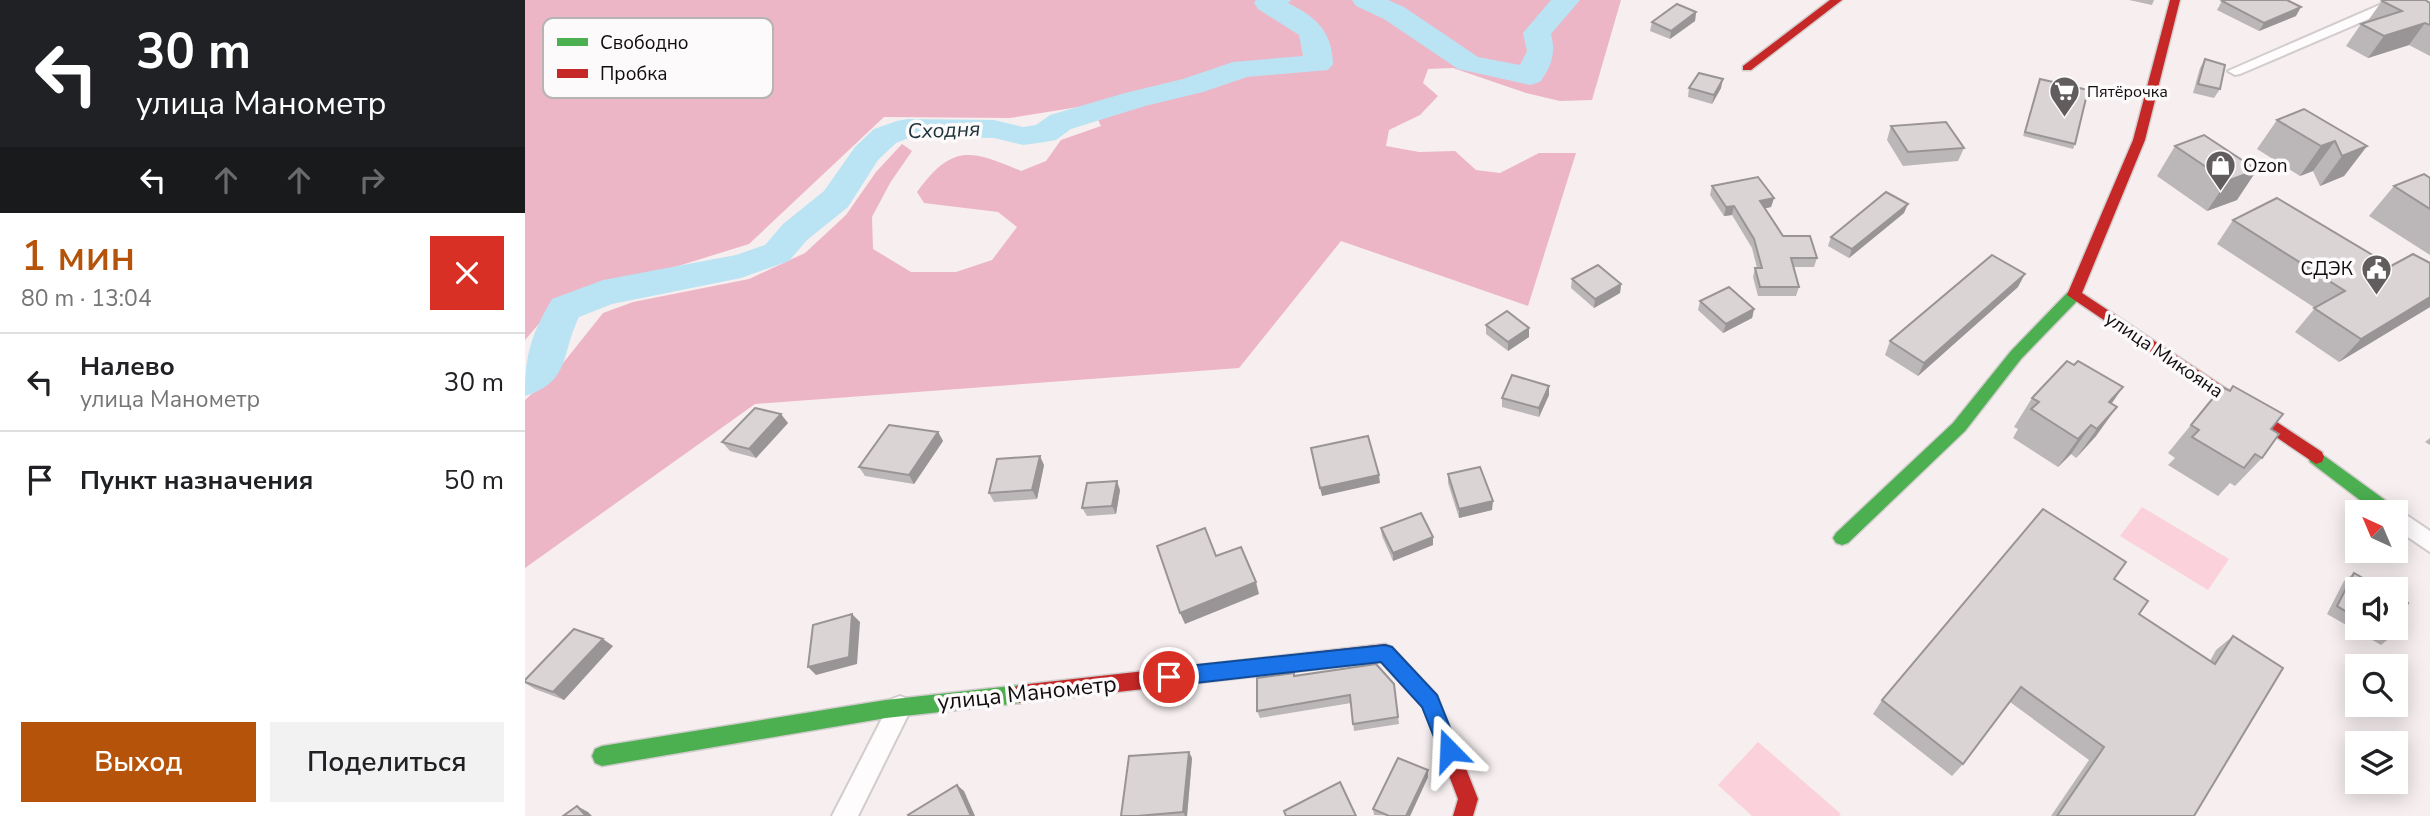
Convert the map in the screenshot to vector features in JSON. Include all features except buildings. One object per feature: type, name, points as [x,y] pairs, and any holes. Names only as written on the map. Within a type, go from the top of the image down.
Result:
[{"type":"street","points":[[1747,68],[1837,0]]},
{"type":"street","points":[[1842,538],[1959,427],[2016,355],[2074,295],[2139,140],[2175,0]]},
{"type":"street","points":[[2235,71],[2383,6],[2406,0]]},
{"type":"street","name":"улица Микояна","points":[[2074,295],[2306,449],[2373,500]]},
{"type":"street","points":[[2408,526],[2430,543]]},
{"type":"street","name":"улица Манометр","points":[[602,756],[900,707],[1385,653],[1430,701],[1468,799],[1463,816]]},
{"type":"street","points":[[845,816],[900,707]]},
{"type":"shaded area","points":[[525,0],[1621,0],[1592,100],[1560,101],[1526,93],[1453,68],[1428,69],[1423,83],[1438,96],[1420,115],[1389,130],[1386,146],[1419,152],[1455,151],[1476,170],[1500,173],[1539,153],[1576,153],[1528,306],[1341,241],[1239,368],[755,404],[525,568],[525,400],[556,372],[603,313],[633,302],[749,279],[805,253],[846,215],[876,172],[902,144],[912,151],[890,183],[872,217],[873,249],[911,272],[956,272],[992,260],[1017,227],[998,212],[924,203],[917,192],[929,176],[952,158],[963,155],[988,158],[1021,171],[1046,161],[1061,140],[1101,126],[1091,105],[1010,118],[884,117],[749,244],[556,304],[525,340]]},
{"type":"shaded area","points":[[2142,507],[2229,559],[2208,590],[2120,536]]},
{"type":"shaded area","points":[[1758,742],[1841,814],[1752,816],[1718,785]]},
{"type":"waterway","name":"Сходня","points":[[525,381],[544,367],[552,333],[565,308],[603,293],[741,266],[777,253],[795,232],[836,199],[866,154],[885,136],[908,128],[994,129],[1023,136],[1045,133],[1061,122],[1085,117],[1136,99],[1192,86],[1243,68],[1318,64],[1316,40],[1311,31],[1298,19],[1268,3],[1277,0]]},
{"type":"waterway","name":"Сходня","points":[[1366,0],[1394,13],[1468,63],[1530,76],[1541,51],[1537,33],[1566,0]]},
{"type":"traffic: fast","points":[[1842,538],[1959,427],[2016,355],[2074,295]]},
{"type":"traffic: fast","points":[[2316,457],[2373,500]]},
{"type":"traffic: fast","points":[[602,756],[886,709],[1020,694]]},
{"type":"traffic: jam","points":[[1747,68],[1837,0]]},
{"type":"traffic: jam","points":[[2175,0],[2139,140],[2074,295],[2316,457]]},
{"type":"traffic: jam","points":[[1020,694],[1385,653],[1430,701],[1468,799],[1463,816]]},
{"type":"place","name":"Пятёрочка","points":[[2064,119]]},
{"type":"place","name":"Ozon","points":[[2220,193]]},
{"type":"place","name":"СДЭК","points":[[2376,296]]},
{"type":"route","points":[[1169,677],[1385,653],[1430,701],[1449,750]]}]
